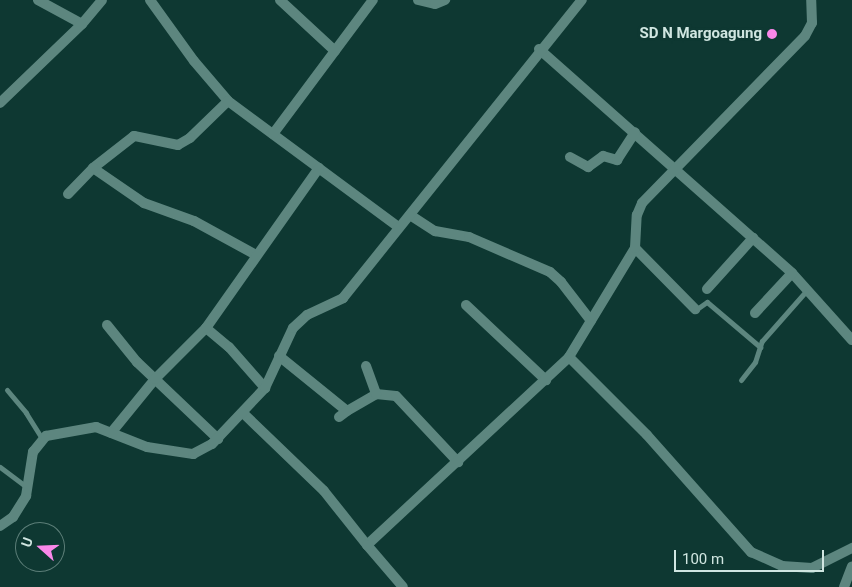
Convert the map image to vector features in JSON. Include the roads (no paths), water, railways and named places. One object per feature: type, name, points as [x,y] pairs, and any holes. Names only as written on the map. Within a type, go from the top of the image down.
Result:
[{"type":"street","points":[[38,0],[82,24]]},
{"type":"street","points":[[0,102],[82,24],[102,0]]},
{"type":"street","points":[[150,0],[194,61],[228,101],[398,227]]},
{"type":"street","points":[[280,0],[335,51]]},
{"type":"street","points":[[274,134],[373,0]]},
{"type":"street","points":[[418,0],[435,4],[444,0]]},
{"type":"street","points":[[0,526],[19,509],[29,488],[33,452],[42,439],[56,432],[96,427],[147,447],[193,454],[218,439],[265,388],[279,356],[300,321],[343,298],[398,227],[439,182],[540,49],[582,0]]},
{"type":"street","points":[[367,544],[458,462],[569,357],[635,248],[638,208],[805,36],[812,23],[811,0]]},
{"type":"street","points":[[540,49],[792,273],[852,340]]},
{"type":"street","points":[[68,194],[93,168],[134,136],[178,145],[190,138],[228,101]]},
{"type":"street","points":[[570,157],[588,167],[603,156],[616,160],[635,132]]},
{"type":"street","points":[[93,168],[144,203],[194,221],[256,255]]},
{"type":"street","points":[[111,433],[155,379],[206,328],[319,168]]},
{"type":"street","points":[[410,215],[435,231],[469,237],[550,272],[561,282],[591,321]]},
{"type":"street","points":[[707,289],[753,238]]},
{"type":"street","points":[[635,248],[694,311]]},
{"type":"street","points":[[755,313],[792,273]]},
{"type":"street","points":[[466,305],[546,380]]},
{"type":"street","points":[[107,325],[155,379],[218,439]]},
{"type":"street","points":[[206,328],[229,348],[265,388]]},
{"type":"street","points":[[279,356],[343,414],[376,394],[388,393],[403,400],[458,462]]},
{"type":"street","points":[[569,357],[647,435],[751,552],[782,566],[812,568],[852,548]]},
{"type":"street","points":[[366,366],[376,394]]},
{"type":"street","points":[[243,413],[324,491],[403,587]]},
{"type":"street","points":[[844,587],[852,566]]},
{"type":"lane","points":[[740,380],[755,362],[762,341],[807,290]]},
{"type":"lane","points":[[694,311],[707,302],[760,347]]},
{"type":"lane","points":[[7,390],[26,413],[42,439]]},
{"type":"lane","points":[[0,467],[29,488]]},
{"type":"place","name":"SD N Margoagung","points":[[772,34]]}]
